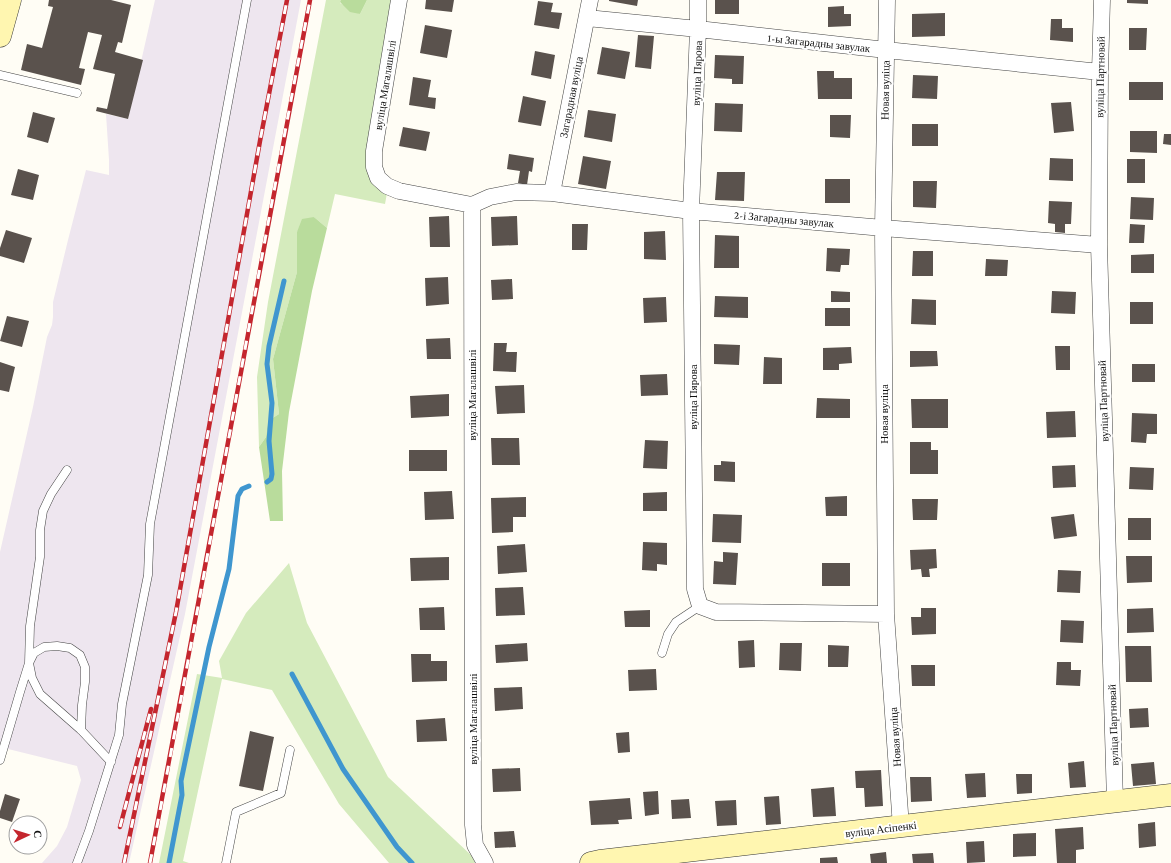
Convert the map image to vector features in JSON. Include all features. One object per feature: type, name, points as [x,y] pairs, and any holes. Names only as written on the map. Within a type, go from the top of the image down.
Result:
[{"type":"street","points":[[0,36],[10,0]]},
{"type":"street","name":"вуліца Магалашвілі","points":[[398,0],[374,151],[374,167],[378,178],[387,186],[399,192],[472,205],[473,825],[476,845],[485,863]]},
{"type":"street","name":"Загарадная вуліца","points":[[552,193],[590,0]]},
{"type":"street","name":"вуліца Пярова","points":[[698,0],[691,211],[695,589],[700,606]]},
{"type":"street","name":"Новая вуліца","points":[[887,0],[882,228],[886,614],[901,827]]},
{"type":"street","name":"вуліца Партновай","points":[[1102,0],[1099,245],[1115,802]]},
{"type":"street","name":"1-ы Загарадны завулак","points":[[587,18],[1100,72]]},
{"type":"street","name":"2-і Загарадны завулак","points":[[472,205],[490,197],[516,192],[552,193],[691,211],[1099,245]]},
{"type":"street","points":[[700,606],[716,612],[886,614]]},
{"type":"street","name":"вуліца Асіпенкі","points":[[591,863],[1171,795]]},
{"type":"lane","points":[[77,863],[89,831],[119,735],[122,704],[148,575],[150,524],[247,0]]},
{"type":"lane","points":[[0,75],[77,93]]},
{"type":"lane","points":[[67,470],[51,494],[43,511],[40,530],[40,557],[30,626],[30,663],[32,678],[40,694],[81,730],[111,762]]},
{"type":"lane","points":[[662,654],[668,634],[676,622],[700,606]]},
{"type":"lane","points":[[0,760],[30,663],[34,653],[44,647],[57,646],[70,648],[80,655],[85,667],[86,682],[82,705],[81,730]]},
{"type":"lane","points":[[226,863],[236,812],[281,793],[290,750]]},
{"type":"shaded area","points":[[155,0],[301,0],[185,614],[129,863],[42,863],[57,846],[67,827],[81,780],[77,766],[0,747],[0,552],[33,407],[47,337],[52,325],[53,302],[86,170],[109,175],[106,114],[128,119]]},
{"type":"green space","points":[[326,0],[341,0],[340,3],[360,14],[367,0],[394,0],[369,152],[387,193],[385,204],[335,194],[327,228],[314,217],[297,232],[297,272],[273,359],[279,414],[268,421],[266,437],[259,447],[257,377],[268,302]]},
{"type":"green space","points":[[341,0],[367,0],[360,14],[350,12],[340,2]]},
{"type":"green space","points":[[314,217],[327,228],[312,291],[289,412],[282,471],[283,521],[270,521],[259,447],[266,437],[268,421],[279,414],[273,359],[297,272],[297,232],[302,219]]},
{"type":"green space","points":[[289,563],[307,623],[388,777],[472,856],[475,863],[389,863],[339,804],[272,690],[222,679],[183,861],[189,863],[159,863],[197,674],[222,678],[219,661],[246,613]]},
{"type":"building","points":[[49,0],[111,0],[131,5],[122,43],[118,42],[115,52],[143,60],[128,119],[96,111],[97,107],[107,109],[115,74],[93,69],[102,35],[88,32],[79,68],[85,69],[81,85],[21,70],[27,44],[42,48],[53,7],[48,6]]},
{"type":"building","points":[[426,0],[454,0],[452,12],[425,9]]},
{"type":"building","points":[[609,0],[638,0],[637,6]]},
{"type":"building","points":[[715,0],[739,0],[739,14],[715,14]]},
{"type":"building","points":[[1127,0],[1148,0],[1148,4],[1127,3]]},
{"type":"building","points":[[538,1],[553,3],[551,12],[562,13],[559,29],[534,25]]},
{"type":"building","points":[[844,6],[844,14],[851,14],[851,26],[828,27],[828,7]]},
{"type":"building","points":[[945,13],[945,36],[912,37],[912,14]]},
{"type":"building","points":[[1051,19],[1062,19],[1062,28],[1073,28],[1073,42],[1050,40]]},
{"type":"building","points":[[425,25],[452,30],[447,58],[420,53]]},
{"type":"building","points":[[1129,28],[1147,28],[1146,50],[1129,50]]},
{"type":"building","points":[[638,35],[654,36],[651,69],[635,67]]},
{"type":"building","points":[[602,47],[630,52],[625,79],[597,74]]},
{"type":"building","points":[[535,51],[555,55],[551,79],[531,75]]},
{"type":"building","points":[[715,55],[744,56],[743,84],[732,84],[732,79],[714,78]]},
{"type":"building","points":[[817,71],[834,71],[834,78],[852,78],[852,99],[818,99]]},
{"type":"building","points":[[913,75],[938,76],[937,99],[912,98]]},
{"type":"building","points":[[413,77],[431,80],[428,97],[436,98],[435,109],[409,105]]},
{"type":"building","points":[[1129,82],[1163,82],[1163,100],[1129,100]]},
{"type":"building","points":[[523,96],[546,101],[541,126],[518,122]]},
{"type":"building","points":[[1071,102],[1074,131],[1054,133],[1051,103]]},
{"type":"building","points":[[715,103],[743,104],[742,132],[714,131]]},
{"type":"building","points":[[588,110],[616,114],[612,142],[584,137]]},
{"type":"building","points":[[33,112],[55,118],[48,143],[27,137]]},
{"type":"building","points":[[830,115],[851,115],[850,138],[830,137]]},
{"type":"building","points":[[912,124],[938,124],[938,146],[912,146]]},
{"type":"building","points":[[403,127],[430,132],[426,151],[399,146]]},
{"type":"building","points":[[1130,131],[1157,131],[1157,153],[1130,152]]},
{"type":"building","points":[[1164,134],[1171,134],[1171,145],[1163,144]]},
{"type":"building","points":[[509,154],[534,158],[532,172],[529,171],[527,185],[518,183],[520,171],[507,169]]},
{"type":"building","points":[[583,156],[611,161],[606,189],[578,184]]},
{"type":"building","points":[[1050,158],[1073,159],[1073,181],[1049,180]]},
{"type":"building","points":[[1127,159],[1145,159],[1145,183],[1127,183]]},
{"type":"building","points":[[18,169],[39,175],[33,200],[11,195]]},
{"type":"building","points":[[717,172],[745,172],[744,201],[715,200]]},
{"type":"building","points":[[825,179],[850,179],[850,203],[825,203]]},
{"type":"building","points":[[913,181],[937,181],[936,208],[913,207]]},
{"type":"building","points":[[1131,197],[1154,198],[1153,220],[1130,219]]},
{"type":"building","points":[[1049,201],[1072,202],[1071,224],[1065,224],[1065,233],[1055,232],[1055,224],[1048,223]]},
{"type":"building","points":[[449,216],[450,247],[430,247],[429,217]]},
{"type":"building","points":[[517,216],[518,245],[492,246],[491,217]]},
{"type":"building","points":[[572,224],[588,224],[587,250],[572,250]]},
{"type":"building","points":[[1130,224],[1145,225],[1144,243],[1129,243]]},
{"type":"building","points":[[6,230],[32,238],[24,263],[0,256],[0,248]]},
{"type":"building","points":[[665,231],[666,260],[644,259],[644,232]]},
{"type":"building","points":[[715,235],[739,236],[739,268],[714,268]]},
{"type":"building","points":[[827,248],[850,249],[849,265],[841,265],[840,272],[826,271]]},
{"type":"building","points":[[913,251],[933,251],[933,276],[912,276]]},
{"type":"building","points":[[1154,254],[1154,273],[1131,273],[1131,255]]},
{"type":"building","points":[[986,259],[1008,260],[1007,276],[985,276]]},
{"type":"building","points":[[448,277],[449,304],[426,306],[425,278]]},
{"type":"building","points":[[512,279],[513,299],[492,300],[491,280]]},
{"type":"building","points":[[831,291],[850,292],[850,302],[831,302]]},
{"type":"building","points":[[1052,291],[1076,292],[1075,314],[1051,313]]},
{"type":"building","points":[[715,296],[748,297],[748,318],[714,317]]},
{"type":"building","points":[[666,297],[667,322],[644,323],[643,298]]},
{"type":"building","points":[[912,299],[936,300],[936,325],[911,324]]},
{"type":"building","points":[[1130,302],[1153,302],[1153,324],[1130,324]]},
{"type":"building","points":[[825,308],[850,308],[850,326],[825,326]]},
{"type":"building","points":[[7,316],[29,321],[22,347],[0,341]]},
{"type":"building","points":[[450,338],[451,359],[427,359],[426,339]]},
{"type":"building","points":[[494,343],[507,343],[506,352],[517,352],[516,372],[493,371]]},
{"type":"building","points":[[714,344],[740,345],[739,365],[714,364]]},
{"type":"building","points":[[1055,346],[1070,346],[1070,370],[1056,370]]},
{"type":"building","points":[[851,347],[852,363],[839,364],[839,370],[823,370],[823,348]]},
{"type":"building","points":[[910,351],[937,351],[938,366],[910,367]]},
{"type":"building","points":[[764,357],[782,358],[782,384],[763,384]]},
{"type":"building","points":[[0,362],[15,367],[9,392],[0,390]]},
{"type":"building","points":[[1132,364],[1155,364],[1155,382],[1132,382]]},
{"type":"building","points":[[667,374],[668,395],[641,396],[640,375]]},
{"type":"building","points":[[524,385],[525,413],[497,414],[495,386]]},
{"type":"building","points":[[449,394],[449,416],[411,418],[410,396]]},
{"type":"building","points":[[817,398],[850,399],[850,418],[816,418]]},
{"type":"building","points":[[911,399],[948,399],[948,428],[912,428]]},
{"type":"building","points":[[1075,411],[1076,437],[1047,438],[1046,412]]},
{"type":"building","points":[[1132,413],[1157,414],[1157,434],[1147,434],[1146,443],[1131,442]]},
{"type":"building","points":[[491,438],[519,438],[520,465],[492,465]]},
{"type":"building","points":[[645,440],[668,441],[667,469],[643,468]]},
{"type":"building","points":[[910,442],[931,442],[931,450],[938,450],[938,474],[910,474]]},
{"type":"building","points":[[409,450],[447,450],[447,471],[409,471]]},
{"type":"building","points":[[721,461],[735,462],[735,482],[714,481],[714,465],[721,465]]},
{"type":"building","points":[[1075,465],[1076,487],[1053,488],[1052,466]]},
{"type":"building","points":[[1130,467],[1154,468],[1153,490],[1129,489]]},
{"type":"building","points":[[452,491],[454,519],[425,520],[424,492]]},
{"type":"building","points":[[667,492],[667,511],[643,511],[643,493]]},
{"type":"building","points":[[847,496],[847,516],[826,516],[825,497]]},
{"type":"building","points":[[526,497],[526,517],[513,517],[513,532],[492,533],[491,498]]},
{"type":"building","points":[[912,499],[938,499],[937,520],[913,520]]},
{"type":"building","points":[[713,514],[742,515],[741,543],[712,542]]},
{"type":"building","points":[[1074,514],[1077,536],[1054,539],[1051,517]]},
{"type":"building","points":[[1128,518],[1151,518],[1151,540],[1128,540]]},
{"type":"building","points":[[643,542],[667,543],[667,565],[657,564],[657,571],[642,570]]},
{"type":"building","points":[[525,544],[527,572],[498,574],[497,546]]},
{"type":"building","points":[[936,549],[937,568],[929,569],[930,577],[922,577],[921,569],[911,570],[910,550]]},
{"type":"building","points":[[723,552],[738,553],[736,585],[713,584],[714,561],[723,562]]},
{"type":"building","points":[[1126,556],[1152,556],[1152,582],[1127,583]]},
{"type":"building","points":[[449,557],[449,580],[411,581],[410,558]]},
{"type":"building","points":[[822,563],[850,563],[850,586],[822,586]]},
{"type":"building","points":[[1058,570],[1081,571],[1080,593],[1057,592]]},
{"type":"building","points":[[523,587],[525,615],[496,616],[495,588]]},
{"type":"building","points":[[444,607],[445,630],[420,630],[419,608]]},
{"type":"building","points":[[921,608],[936,608],[936,634],[912,635],[911,617],[921,617]]},
{"type":"building","points":[[1153,608],[1154,632],[1127,633],[1127,609]]},
{"type":"building","points":[[650,610],[650,627],[625,627],[624,611]]},
{"type":"building","points":[[1061,620],[1084,621],[1083,643],[1060,642]]},
{"type":"building","points":[[754,640],[755,667],[739,668],[738,641]]},
{"type":"building","points":[[527,643],[528,661],[496,663],[495,645]]},
{"type":"building","points":[[780,643],[802,643],[801,671],[779,670]]},
{"type":"building","points":[[828,645],[849,646],[848,667],[828,667]]},
{"type":"building","points":[[1125,646],[1151,646],[1152,682],[1126,682]]},
{"type":"building","points":[[411,654],[431,654],[431,661],[447,661],[447,681],[412,682]]},
{"type":"building","points":[[1057,662],[1071,662],[1071,670],[1081,670],[1080,686],[1056,685]]},
{"type":"building","points":[[911,665],[935,665],[935,686],[912,686]]},
{"type":"building","points":[[656,669],[657,690],[629,691],[628,670]]},
{"type":"building","points":[[522,687],[523,709],[495,711],[494,688]]},
{"type":"building","points":[[1148,708],[1149,727],[1130,728],[1129,709]]},
{"type":"building","points":[[445,718],[447,741],[417,742],[416,720]]},
{"type":"building","points":[[250,731],[274,737],[263,791],[239,786]]},
{"type":"building","points":[[629,732],[630,752],[618,753],[616,733]]},
{"type":"building","points":[[1084,761],[1086,787],[1070,788],[1068,763]]},
{"type":"building","points":[[1154,762],[1156,784],[1133,786],[1131,764]]},
{"type":"building","points":[[520,768],[521,791],[493,792],[492,769]]},
{"type":"building","points":[[881,770],[883,806],[865,807],[864,788],[856,788],[855,771]]},
{"type":"building","points":[[985,773],[986,797],[967,798],[965,774]]},
{"type":"building","points":[[1016,774],[1032,774],[1032,793],[1017,794]]},
{"type":"building","points":[[910,777],[931,777],[932,801],[911,802]]},
{"type":"building","points":[[834,787],[836,816],[813,817],[811,789]]},
{"type":"building","points":[[658,791],[659,814],[645,816],[643,792]]},
{"type":"building","points":[[5,794],[20,799],[14,815],[8,815],[8,821],[0,818],[0,811]]},
{"type":"building","points":[[779,796],[781,824],[766,825],[764,797]]},
{"type":"building","points":[[630,798],[632,819],[618,820],[619,824],[591,825],[589,801]]},
{"type":"building","points":[[689,799],[691,818],[672,819],[671,800]]},
{"type":"building","points":[[736,800],[737,825],[717,826],[715,801]]},
{"type":"building","points":[[1155,822],[1156,846],[1139,848],[1138,824]]},
{"type":"building","points":[[1083,827],[1084,849],[1076,850],[1076,863],[1057,863],[1055,829]]},
{"type":"building","points":[[514,831],[516,847],[495,848],[494,832]]},
{"type":"building","points":[[1036,833],[1036,856],[1013,857],[1013,834]]},
{"type":"building","points":[[984,841],[985,862],[967,863],[966,842]]},
{"type":"building","points":[[886,852],[887,863],[871,863],[870,854]]},
{"type":"building","points":[[933,853],[934,863],[913,863],[912,854]]},
{"type":"building","points":[[837,857],[838,863],[820,863],[820,858]]},
{"type":"waterway","points":[[267,482],[271,479],[272,474],[269,441],[272,403],[267,364],[269,346],[284,281]]},
{"type":"waterway","points":[[169,863],[182,795],[181,781],[209,647],[229,569],[238,496],[242,489],[249,486]]},
{"type":"waterway","points":[[292,674],[343,769],[397,847],[412,863]]},
{"type":"railway","points":[[124,863],[176,612],[260,141],[287,0]]},
{"type":"railway","points":[[150,863],[310,0]]},
{"type":"railway","points":[[120,827],[151,709]]}]
